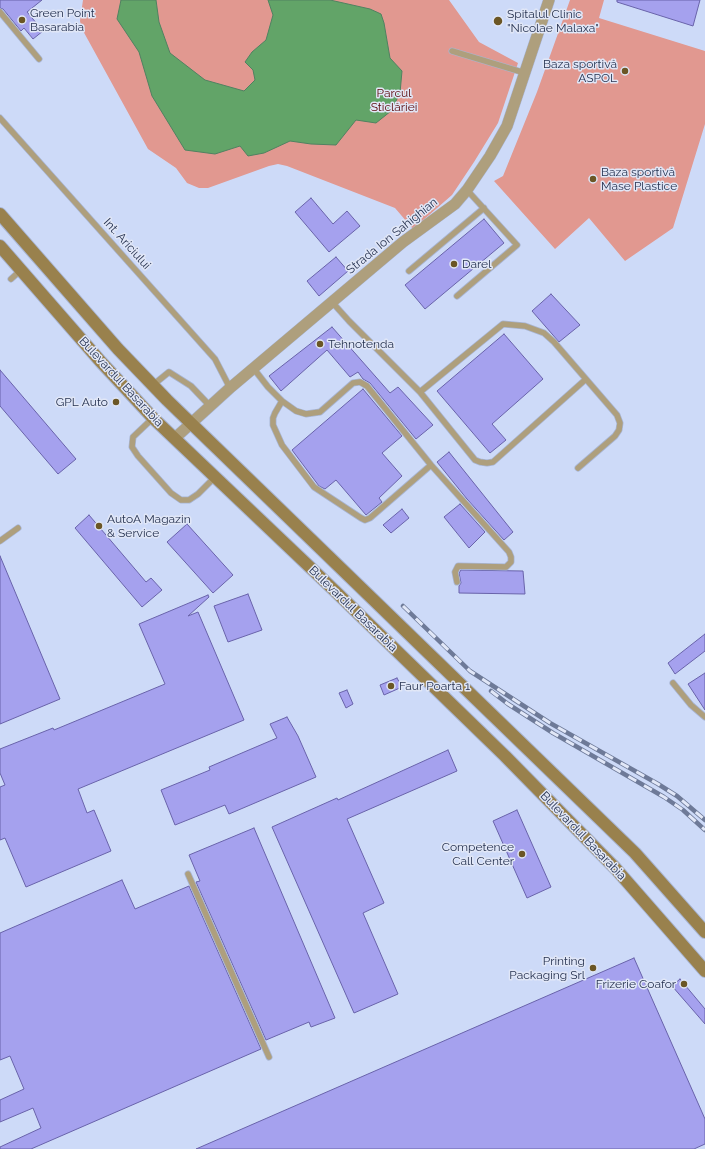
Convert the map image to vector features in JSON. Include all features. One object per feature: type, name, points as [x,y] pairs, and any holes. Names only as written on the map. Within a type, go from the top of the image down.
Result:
[{"type":"main road","name":"Bulevardul Basarabia","points":[[0,214],[118,349],[153,386],[635,853],[705,932]]},
{"type":"main road","name":"Bulevardul Basarabia","points":[[0,246],[101,362],[153,418],[505,756],[616,869],[705,971]]},
{"type":"street","name":"Strada Ion Sahighian","points":[[175,438],[230,388],[403,242],[455,204],[467,190],[490,156],[507,126],[549,0]]},
{"type":"lane","points":[[0,12],[39,59]]},
{"type":"lane","points":[[452,51],[525,73]]},
{"type":"lane","name":"Int. Ariciului","points":[[0,118],[215,359],[230,388]]},
{"type":"lane","points":[[457,296],[517,245],[467,190]]},
{"type":"lane","points":[[410,271],[484,208]]},
{"type":"lane","points":[[11,278],[21,270]]},
{"type":"lane","points":[[332,302],[420,392],[475,460],[487,463],[493,462],[586,379]]},
{"type":"lane","points":[[420,392],[503,324],[525,326],[544,334],[554,342],[617,415],[620,423],[619,430],[615,436],[578,468]]},
{"type":"lane","points":[[254,369],[268,387],[282,401],[296,411],[306,414],[320,412],[353,383],[360,382],[366,386],[431,465],[509,552],[511,562],[506,567],[458,566],[455,572],[457,582]]},
{"type":"lane","points":[[153,386],[169,372],[191,386],[210,406]]},
{"type":"lane","points":[[282,401],[275,413],[274,418],[274,425],[282,445],[314,487],[365,520],[370,518],[431,465]]},
{"type":"lane","points":[[153,418],[133,437],[132,447],[138,456],[171,493],[181,500],[188,500],[198,494],[215,476]]},
{"type":"lane","points":[[0,541],[18,528]]},
{"type":"lane","points":[[673,683],[690,705],[705,717]]},
{"type":"lane","points":[[188,874],[269,1057]]},
{"type":"green space","name":"Parcul Sticlăriei","points":[[83,0],[449,0],[479,42],[518,63],[498,123],[474,162],[452,195],[413,229],[395,208],[287,166],[278,164],[208,188],[199,188],[187,183],[176,168],[148,149],[82,29],[80,21]]},
{"type":"green space","points":[[570,0],[604,0],[599,18],[705,51],[705,124],[673,228],[625,261],[589,218],[555,249],[494,181],[503,176],[537,92]]},
{"type":"shaded area","points":[[121,0],[156,0],[159,22],[170,53],[205,80],[244,91],[255,80],[253,70],[245,62],[252,52],[266,40],[273,15],[268,0],[330,0],[370,9],[381,14],[390,58],[402,71],[400,93],[391,111],[376,123],[356,120],[336,145],[290,141],[264,153],[248,156],[240,146],[215,154],[185,150],[152,96],[139,52],[117,19]]},
{"type":"building","name":"Green Point Basarabia","points":[[0,0],[42,0],[27,12],[43,31],[33,39],[24,28],[21,31],[3,9],[0,8]]},
{"type":"building","points":[[617,0],[700,0],[693,26],[617,2]]},
{"type":"building","points":[[311,198],[333,224],[347,211],[360,226],[329,252],[295,212]]},
{"type":"building","name":"Darel","points":[[484,219],[504,243],[425,309],[405,285]]},
{"type":"building","points":[[336,257],[348,271],[319,296],[307,281]]},
{"type":"building","points":[[551,294],[580,325],[559,342],[532,311]]},
{"type":"building","points":[[332,327],[390,393],[398,387],[433,425],[416,439],[370,383],[363,379],[358,372],[350,377],[327,350],[281,391],[269,376]]},
{"type":"building","points":[[504,334],[543,379],[492,424],[506,440],[490,453],[437,391]]},
{"type":"building","points":[[0,370],[76,459],[58,474],[0,406]]},
{"type":"building","points":[[363,389],[402,436],[382,453],[402,476],[379,498],[382,502],[366,515],[336,480],[325,489],[319,486],[292,450]]},
{"type":"building","points":[[449,452],[513,532],[504,540],[467,499],[437,462]]},
{"type":"building","points":[[460,504],[485,532],[469,548],[444,517]]},
{"type":"building","points":[[402,509],[409,518],[391,533],[383,525]]},
{"type":"building","points":[[89,515],[146,582],[151,578],[162,590],[142,607],[75,528]]},
{"type":"building","points":[[187,524],[233,575],[213,593],[167,542]]},
{"type":"building","points":[[0,556],[60,699],[0,724]]},
{"type":"building","points":[[461,570],[523,571],[525,594],[459,593],[459,586],[461,583],[459,573]]},
{"type":"building","points":[[248,594],[262,630],[228,642],[214,606]]},
{"type":"building","points":[[208,595],[209,597],[188,616],[198,612],[244,720],[78,789],[87,813],[94,810],[111,851],[26,887],[5,838],[0,840],[0,787],[5,785],[0,773],[0,749],[53,728],[54,730],[165,684],[139,624]]},
{"type":"building","points":[[705,634],[705,651],[675,674],[668,663]]},
{"type":"building","points":[[705,673],[705,710],[688,684]]},
{"type":"building","name":"Faur Poarta 1","points":[[397,678],[402,687],[384,695],[380,685]]},
{"type":"building","points":[[347,690],[353,704],[346,708],[339,693]]},
{"type":"building","points":[[287,717],[298,736],[316,777],[229,814],[225,805],[175,825],[161,790],[210,770],[209,767],[277,738],[270,724]]},
{"type":"building","points":[[448,750],[457,771],[347,819],[384,903],[363,913],[398,994],[354,1013],[272,827],[337,798],[338,800]]},
{"type":"building","name":"Competence Call Center","points":[[517,810],[551,887],[527,898],[493,821]]},
{"type":"building","points":[[254,828],[335,1018],[311,1027],[309,1022],[266,1040],[196,882],[200,881],[189,855]]},
{"type":"building","points":[[122,880],[135,909],[189,886],[261,1049],[31,1149],[0,1149],[0,1147],[41,1128],[33,1108],[0,1122],[0,1100],[24,1089],[10,1056],[0,1060],[0,933]]},
{"type":"building","points":[[634,958],[705,1119],[705,1144],[694,1149],[196,1149]]},
{"type":"building","points":[[680,979],[705,1009],[705,1024],[672,986]]},
{"type":"railway","points":[[403,606],[470,671],[550,723],[677,796],[705,820]]},
{"type":"railway","points":[[491,691],[508,704],[553,733],[664,797],[683,810],[705,830]]},
{"type":"place","name":"Green Point Basarabia","points":[[22,20]]},
{"type":"place","name":"Spitalul Clinic \"Nicolae Malaxa\"","points":[[498,21]]},
{"type":"place","name":"Baza sportivă ASPOL","points":[[625,71]]},
{"type":"place","name":"Baza sportivă Mase Plastice","points":[[593,179]]},
{"type":"place","name":"Darel","points":[[454,264]]},
{"type":"place","name":"Tehnotenda","points":[[320,344]]},
{"type":"place","name":"GPL Auto","points":[[116,402]]},
{"type":"place","name":"AutoA Magazin & Service","points":[[99,526]]},
{"type":"place","name":"Faur Poarta 1","points":[[391,686]]},
{"type":"place","name":"Competence Call Center","points":[[522,854]]},
{"type":"place","name":"Printing Packaging Srl","points":[[593,968]]},
{"type":"place","name":"Frizerie Coafor","points":[[684,984]]}]
